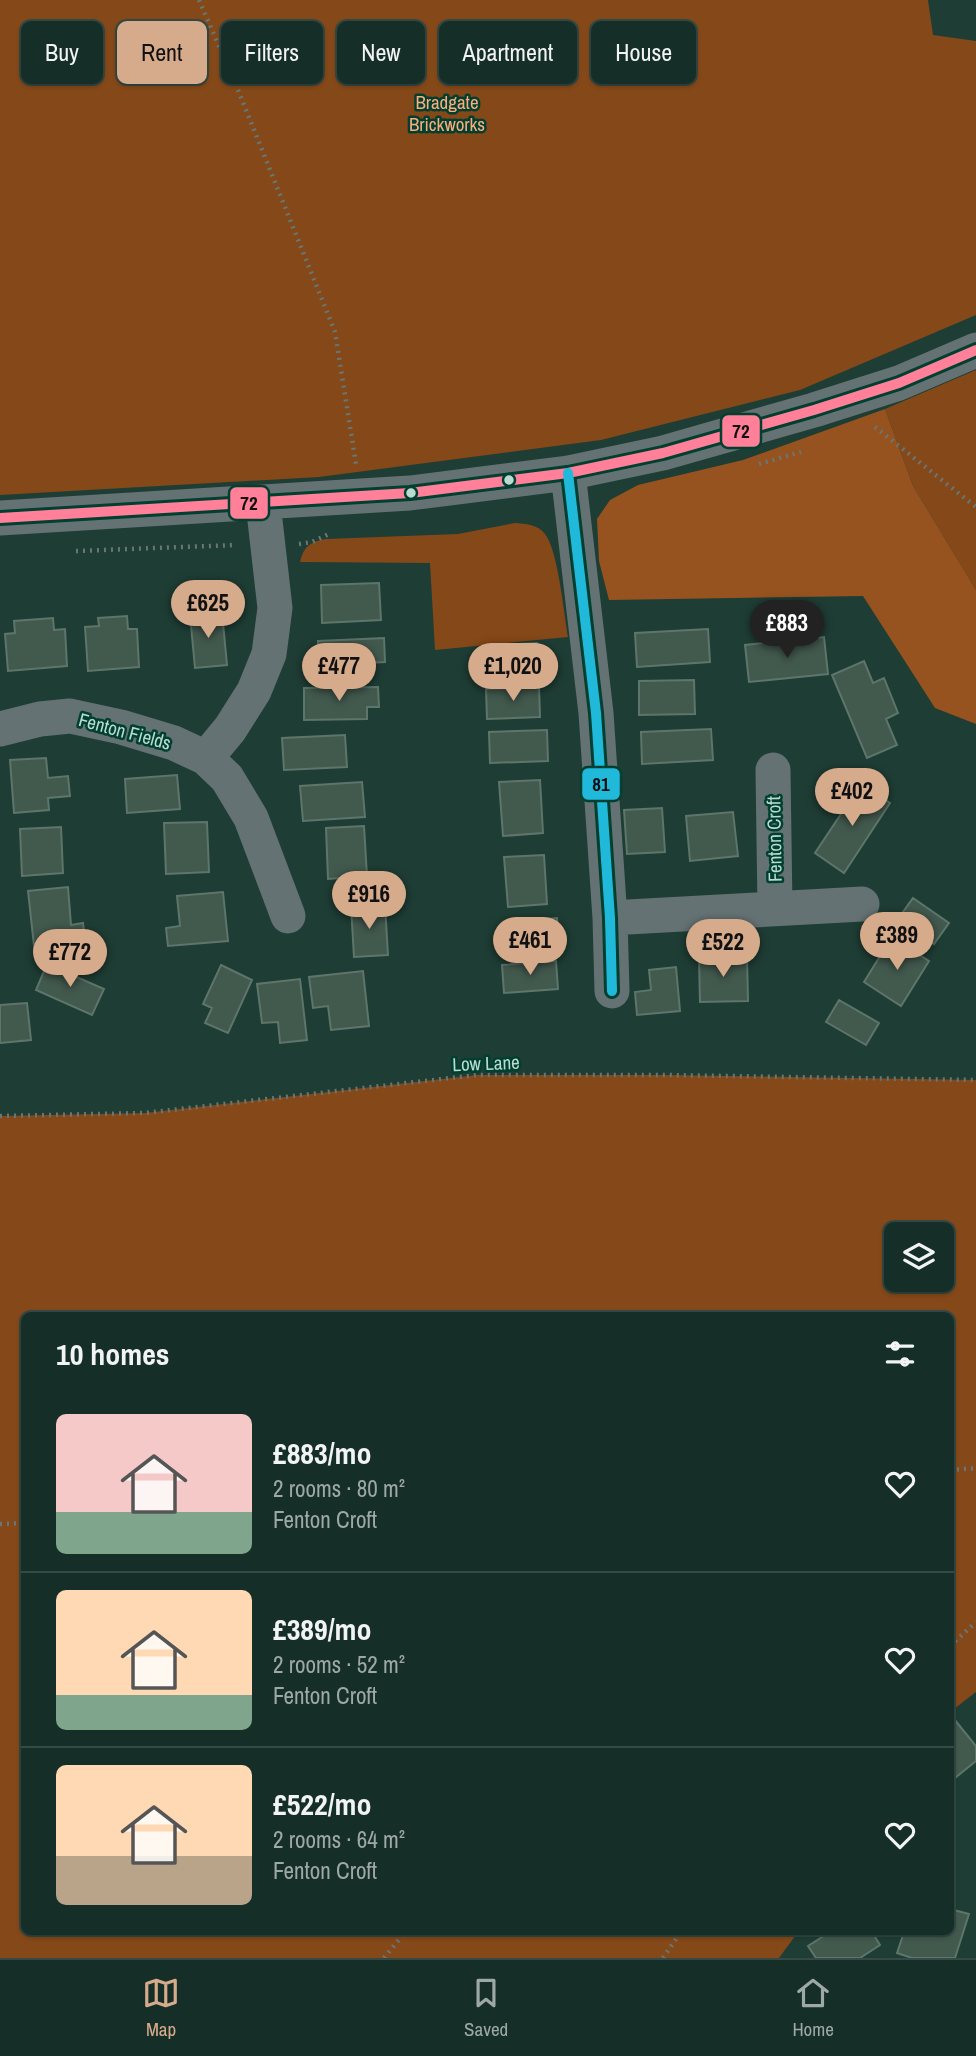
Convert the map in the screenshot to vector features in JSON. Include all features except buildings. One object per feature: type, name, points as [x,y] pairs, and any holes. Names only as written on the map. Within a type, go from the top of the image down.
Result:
[{"type":"street","points":[[0,519],[362,497],[568,473],[663,453],[840,401],[899,383],[976,350]]},
{"type":"street","points":[[568,473],[596,713],[610,918],[612,991]]},
{"type":"street","points":[[206,758],[230,729],[254,691],[269,654],[275,608],[263,503]]},
{"type":"street","name":"Fenton Fields","points":[[0,729],[40,719],[70,716],[121,727],[174,743],[206,758],[227,778],[251,818],[288,916]]},
{"type":"street","name":"Fenton Croft","points":[[773,770],[775,908]]},
{"type":"street","name":"Fenton Croft","points":[[610,918],[862,904]]},
{"type":"path","points":[[199,0],[335,332],[362,497]]},
{"type":"path","points":[[840,401],[976,506]]},
{"type":"path","name":"Low Lane","points":[[0,1116],[145,1113],[477,1075],[976,1080]]},
{"type":"path","points":[[954,1470],[976,1468]]},
{"type":"path","points":[[0,1524],[21,1523]]},
{"type":"path","points":[[954,1642],[976,1622]]},
{"type":"path","points":[[384,1958],[403,1935]]},
{"type":"path","points":[[663,1958],[679,1935]]},
{"type":"green space","name":"Bradgate Brickworks","points":[[0,0],[928,0],[933,35],[976,41],[976,315],[800,390],[601,440],[319,477],[0,495]]},
{"type":"green space","points":[[976,370],[976,590],[913,486],[885,409]]},
{"type":"green space","points":[[515,523],[539,528],[550,542],[568,637],[435,650],[430,563],[300,562],[308,546],[326,539],[458,534]]},
{"type":"green space","points":[[477,1075],[976,1080],[976,1692],[954,1709],[954,1312],[21,1312],[21,1935],[796,1935],[779,1958],[0,1958],[0,1116],[145,1113]]},
{"type":"shaded area","points":[[885,409],[913,486],[976,590],[976,724],[935,708],[863,596],[609,600],[599,561],[597,519],[610,500],[638,485],[743,460]]},
{"type":"transit line","name":"72","points":[[0,518],[410,493],[568,473],[663,453],[814,410],[899,383],[976,350]]},
{"type":"transit line","name":"81","points":[[568,473],[596,713],[610,918],[612,991]]}]
